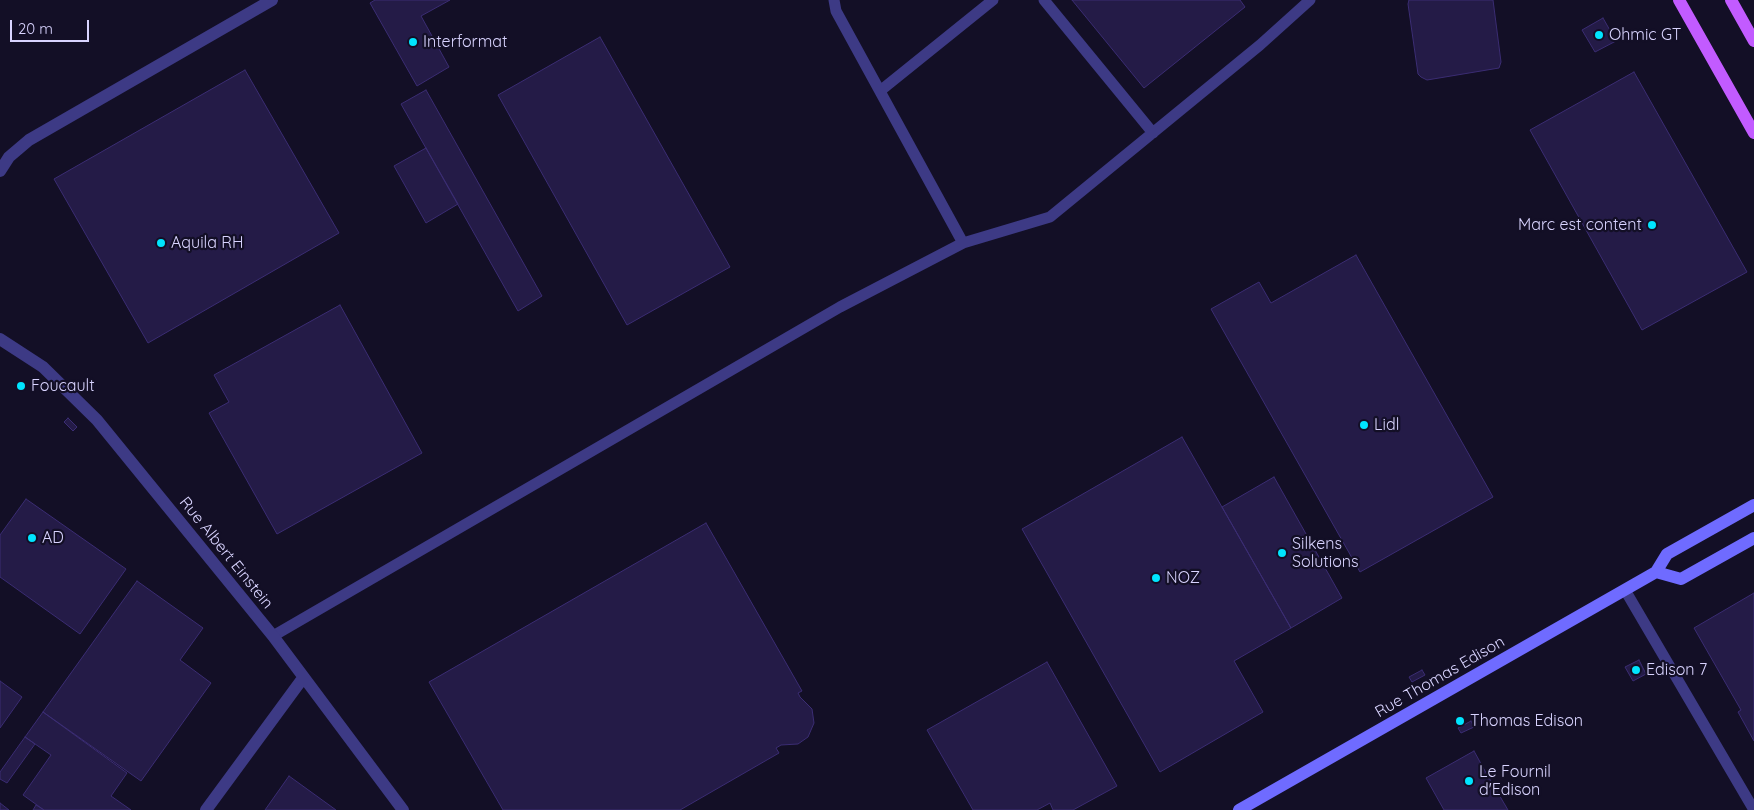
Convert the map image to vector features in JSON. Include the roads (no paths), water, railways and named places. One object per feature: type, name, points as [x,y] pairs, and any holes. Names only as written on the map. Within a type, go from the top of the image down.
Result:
[{"type":"main road","points":[[1678,0],[1754,133]]},
{"type":"main road","points":[[1730,0],[1754,41]]},
{"type":"street","points":[[0,171],[9,157],[29,140],[272,0]]},
{"type":"street","name":"Rue Albert Einstein","points":[[0,340],[43,367],[97,420],[273,636],[403,810]]},
{"type":"street","name":"Rue Thomas Edison","points":[[1239,810],[1656,572],[1667,554],[1754,505]]},
{"type":"street","points":[[1656,572],[1681,579],[1754,538]]},
{"type":"street","points":[[206,810],[303,678]]},
{"type":"lane","points":[[834,0],[836,11],[963,243]]},
{"type":"lane","points":[[880,91],[993,0]]},
{"type":"lane","points":[[1044,0],[1153,133]]},
{"type":"lane","points":[[273,636],[840,307],[963,243],[1050,217],[1260,45],[1310,0]]},
{"type":"lane","points":[[1625,590],[1754,810]]},
{"type":"place","name":"Ohmic GT","points":[[1599,35]]},
{"type":"place","name":"Interformat","points":[[413,42]]},
{"type":"place","name":"Marc est content","points":[[1652,225]]},
{"type":"place","name":"Aquila RH","points":[[161,243]]},
{"type":"place","name":"Foucault","points":[[21,386]]},
{"type":"place","name":"Lidl","points":[[1364,425]]},
{"type":"place","name":"AD","points":[[32,538]]},
{"type":"place","name":"Silkens Solutions","points":[[1282,553]]},
{"type":"place","name":"NOZ","points":[[1156,578]]},
{"type":"place","name":"Edison 7","points":[[1636,670]]},
{"type":"place","name":"Thomas Edison","points":[[1460,721]]},
{"type":"place","name":"Le Fournil d'Edison","points":[[1469,781]]}]
